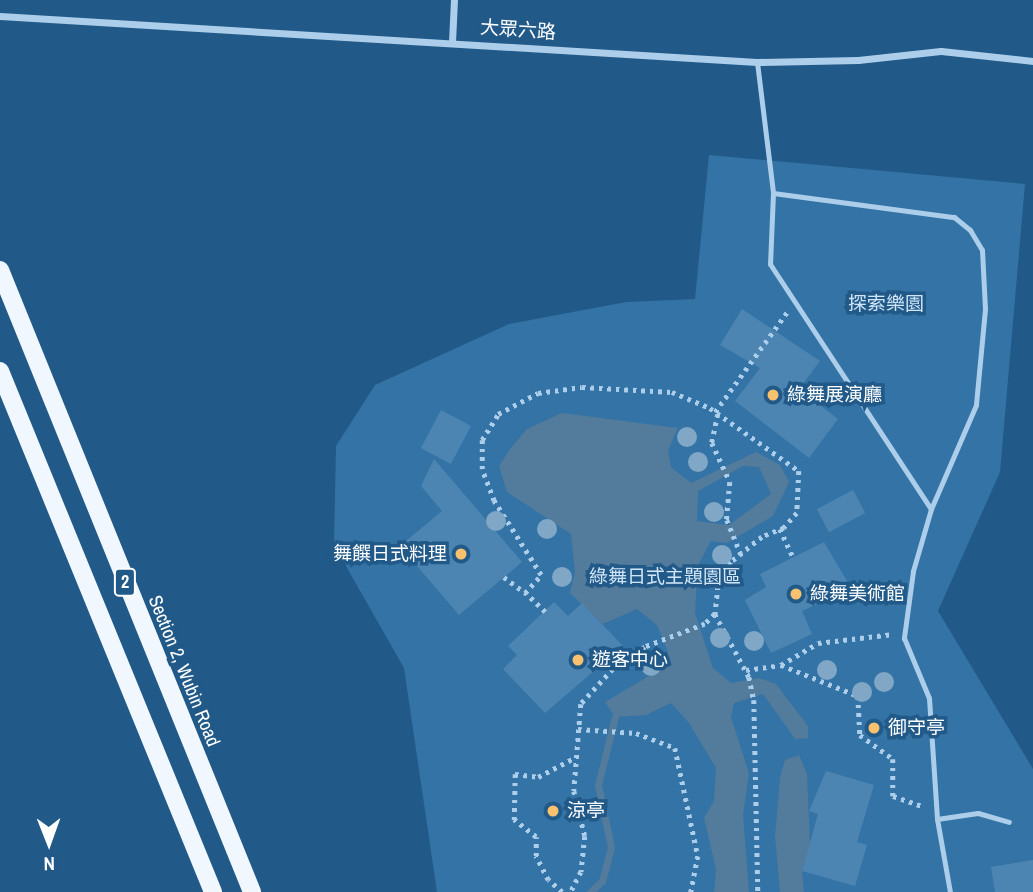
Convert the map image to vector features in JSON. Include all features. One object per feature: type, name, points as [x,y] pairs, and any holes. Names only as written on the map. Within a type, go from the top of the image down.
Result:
[{"type":"main road","name":"Section 2, Wubin Road","points":[[0,270],[252,892]]},
{"type":"main road","name":"2","points":[[0,371],[213,892]]},
{"type":"street","points":[[452,42],[454,0]]},
{"type":"street","name":"大眾六路","points":[[0,16],[757,62],[858,60],[941,51],[1033,61]]},
{"type":"lane","points":[[757,62],[773,193],[770,264],[930,509]]},
{"type":"lane","points":[[773,193],[954,217],[970,230],[982,250],[985,309],[976,405],[930,509],[913,571],[904,634],[929,698],[936,811],[950,892]]},
{"type":"lane","points":[[937,819],[978,813],[1009,822]]},
{"type":"path","points":[[741,554],[727,520],[730,482],[712,443],[717,413],[794,303]]},
{"type":"path","points":[[525,593],[541,575],[494,501],[482,469],[482,440],[498,414],[538,393],[582,387],[672,392],[717,413],[799,471],[797,513],[780,529],[741,554],[719,578],[715,614],[746,670],[754,700],[758,892]]},
{"type":"path","points":[[780,529],[793,557]]},
{"type":"path","points":[[504,577],[545,612]]},
{"type":"path","points":[[571,892],[581,872],[585,836],[575,791],[574,758],[581,705],[613,669],[659,641],[705,624],[715,614]]},
{"type":"path","points":[[746,670],[781,665],[818,643],[865,633],[904,634]]},
{"type":"path","points":[[781,665],[858,696],[860,735],[893,759],[893,796],[936,811]]},
{"type":"path","points":[[578,729],[619,732],[674,748],[698,856],[691,892]]},
{"type":"path","points":[[562,892],[548,880],[536,856],[537,837],[514,820],[515,774],[538,777],[574,758]]},
{"type":"green space","name":"綠舞日式主題園區","points":[[709,155],[1025,184],[1000,472],[938,611],[1033,769],[1033,892],[437,892],[404,668],[334,545],[336,446],[375,385],[509,324],[626,302],[695,299]]},
{"type":"shaded area","points":[[562,413],[678,428],[668,450],[671,467],[691,483],[756,452],[780,465],[789,482],[773,516],[727,543],[711,541],[698,565],[695,613],[713,668],[731,683],[759,678],[776,684],[808,726],[808,738],[795,739],[763,694],[734,703],[731,717],[749,773],[743,815],[749,892],[714,892],[716,869],[704,818],[714,801],[716,768],[689,723],[671,703],[646,715],[615,717],[605,702],[664,667],[668,652],[657,625],[637,609],[603,624],[570,593],[575,572],[571,534],[507,492],[499,466],[527,429]],"holes":[[[743,466],[759,467],[771,494],[729,525],[697,521],[698,491]]]},
{"type":"shaded area","points":[[799,755],[807,774],[810,844],[802,871],[804,892],[780,892],[775,836],[780,777],[785,760]]},
{"type":"building","name":"綠舞展演廳","points":[[742,309],[820,361],[799,389],[838,419],[809,458],[735,401],[760,368],[720,345]]},
{"type":"building","points":[[441,410],[471,426],[451,464],[421,448]]},
{"type":"building","name":"舞饌日式料理","points":[[434,459],[522,562],[459,615],[400,546],[442,511],[421,486]]},
{"type":"building","points":[[853,490],[865,513],[829,532],[817,509]]},
{"type":"building","name":"綠舞美術館","points":[[824,542],[851,588],[802,611],[812,634],[771,653],[745,600],[766,587],[760,574]]},
{"type":"building","name":"遊客中心","points":[[554,602],[568,616],[582,603],[623,646],[545,713],[503,669],[517,655],[508,646]]},
{"type":"building","points":[[826,771],[874,785],[857,842],[867,845],[855,886],[802,871],[818,814],[809,811]]},
{"type":"building","points":[[1033,860],[1033,892],[995,892],[991,867]]},
{"type":"waterway","points":[[590,892],[602,881],[611,847],[598,785],[615,717]]},
{"type":"place","name":"綠舞展演廳","points":[[773,395]]},
{"type":"place","name":"舞饌日式料理","points":[[461,554]]},
{"type":"place","name":"綠舞美術館","points":[[796,594]]},
{"type":"place","name":"遊客中心","points":[[578,660]]},
{"type":"place","name":"御守亭","points":[[874,728]]},
{"type":"place","name":"涼亭","points":[[553,811]]},
{"type":"park label","name":"探索樂園","points":[[886,304]]}]
